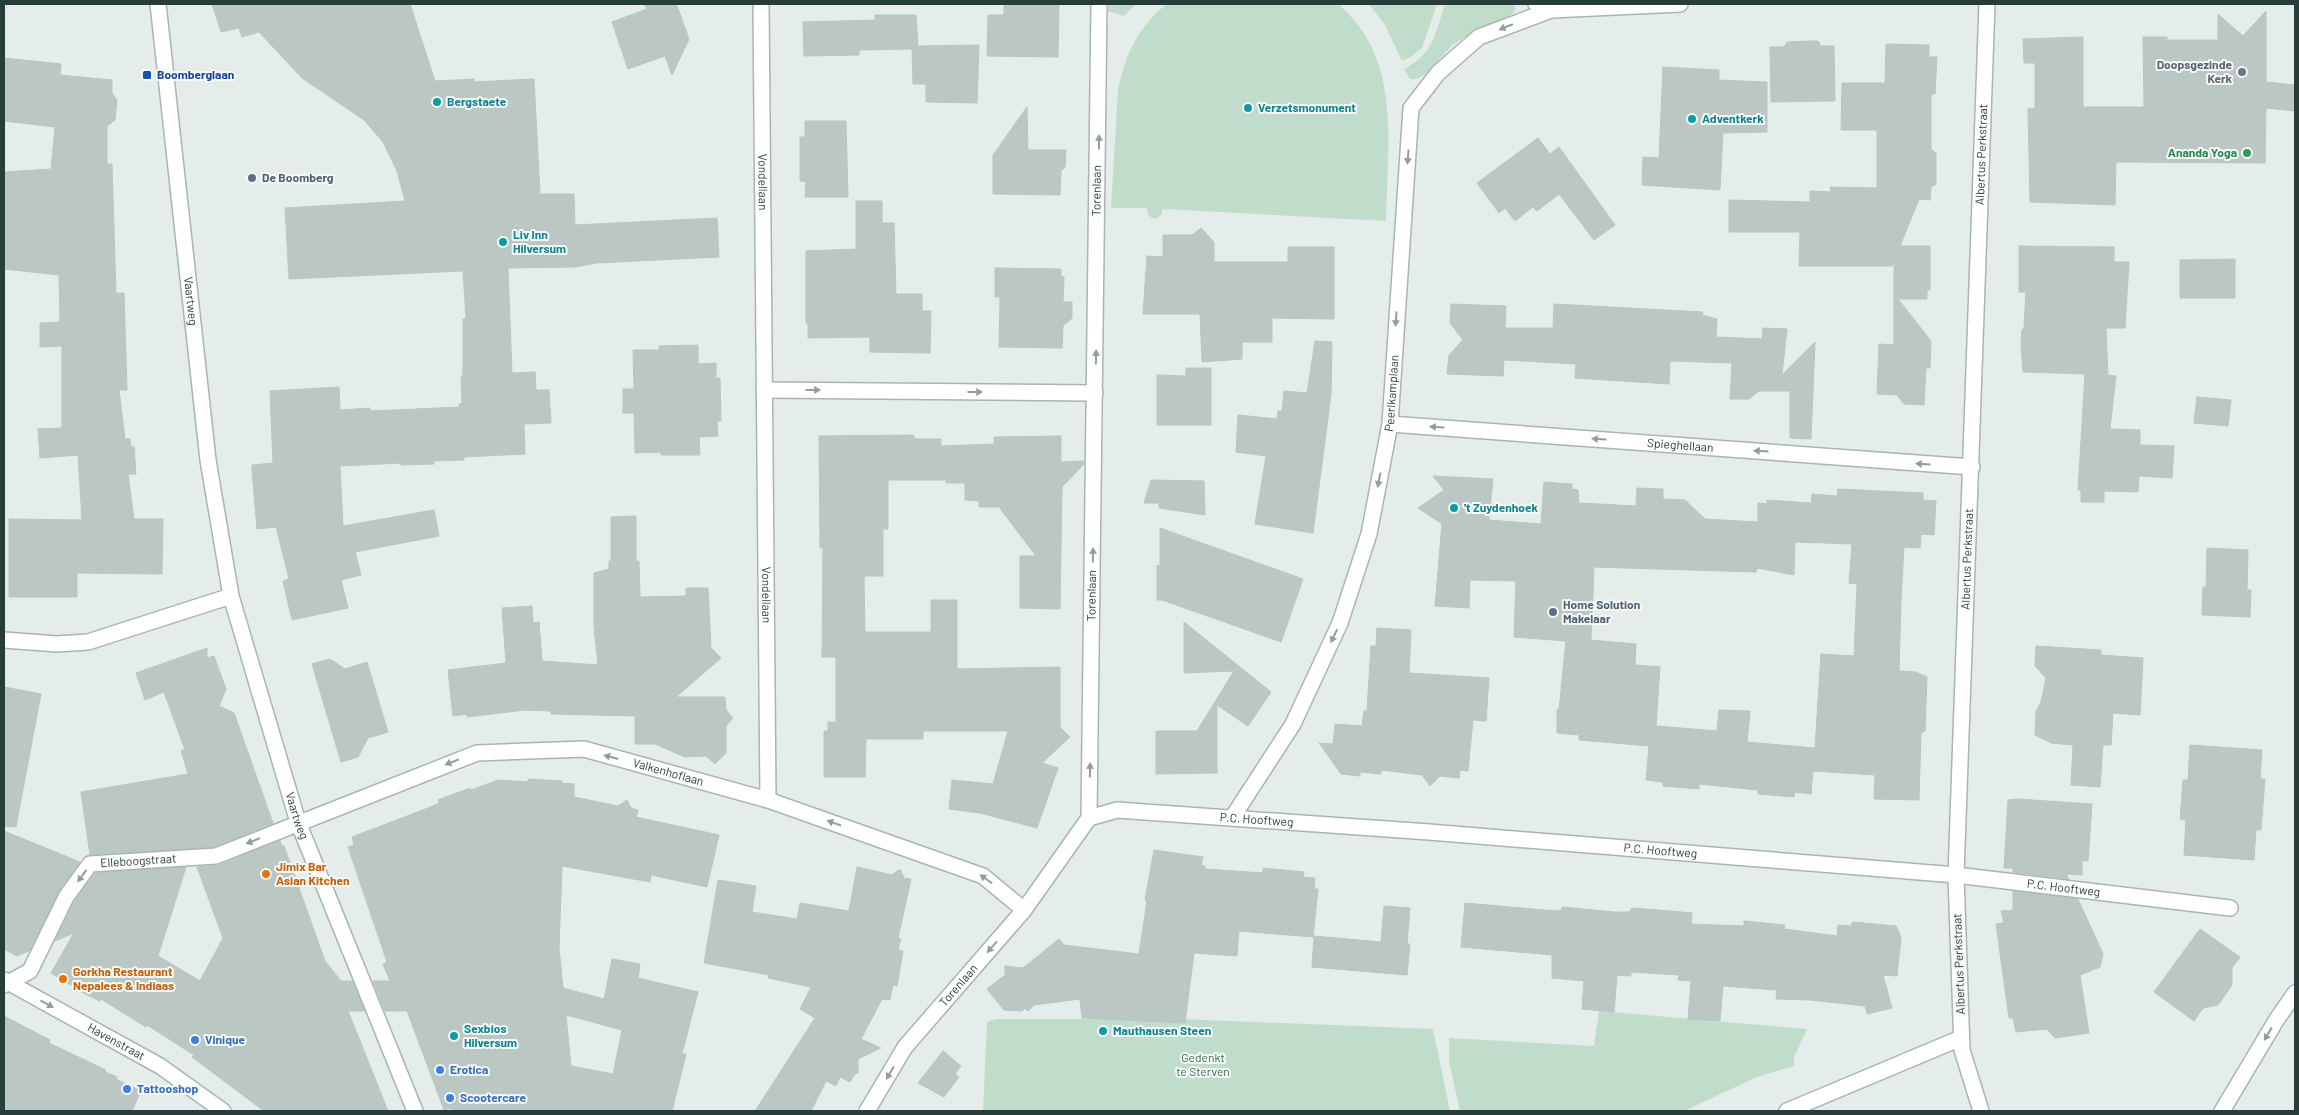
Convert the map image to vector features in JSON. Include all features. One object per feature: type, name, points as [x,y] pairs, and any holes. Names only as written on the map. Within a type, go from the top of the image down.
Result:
[{"type":"street","name":"Vaartweg","points":[[158,4],[208,460],[231,596],[298,822],[415,1111]]},
{"type":"street","name":"Vondellaan","points":[[762,4],[768,800]]},
{"type":"street","name":"Torenlaan","points":[[868,1111],[905,1047],[1024,910],[1089,818],[1099,4]]},
{"type":"street","points":[[1536,4],[1551,10],[1680,4]]},
{"type":"street","name":"Albertus Perkstraat","points":[[1980,1111],[1962,1050],[1956,875],[1987,4]]},
{"type":"street","name":"Peerlkamplaan","points":[[1232,818],[1293,724],[1340,623],[1369,534],[1390,424],[1412,108],[1438,72],[1479,37],[1551,10]]},
{"type":"street","points":[[764,390],[1095,393]]},
{"type":"street","name":"Spieghellaan","points":[[1390,424],[1972,467]]},
{"type":"street","points":[[4,640],[57,644],[88,642],[231,596]]},
{"type":"street","name":"Valkenhoflaan","points":[[298,822],[477,752],[584,749],[768,800],[983,876],[1024,910]]},
{"type":"street","name":"P.C. Hooftweg","points":[[1089,818],[1116,810],[1956,875],[2230,908]]},
{"type":"street","name":"Elleboogstraat","points":[[5,983],[30,971],[66,897],[90,864],[216,856],[298,822]]},
{"type":"street","name":"Havenstraat","points":[[5,983],[160,1066],[223,1111]]},
{"type":"street","points":[[2222,1111],[2277,1019],[2295,993]]},
{"type":"street","points":[[1788,1111],[1961,1038]]},
{"type":"green space","points":[[1108,4],[1136,4],[1124,16],[1108,11]]},
{"type":"green space","points":[[1167,4],[1338,4],[1359,26],[1373,50],[1382,77],[1387,104],[1388,133],[1386,221],[1163,209],[1161,215],[1155,219],[1149,216],[1146,208],[1111,208],[1118,91],[1124,66],[1141,32],[1157,12]]},
{"type":"green space","points":[[1369,4],[1437,4],[1422,48],[1402,61],[1385,25]]},
{"type":"green space","points":[[1445,4],[1513,4],[1516,9],[1503,20],[1474,31],[1459,40],[1422,76],[1410,79],[1404,69],[1422,57],[1428,49],[1436,33]]},
{"type":"green space","points":[[1599,1011],[1807,1029],[1794,1057],[1794,1066],[1757,1077],[1684,1111],[1460,1111],[1449,1061],[1449,1038],[1594,1046]]},
{"type":"green space","name":"Gedenkt te Sterven","points":[[996,1019],[1179,1019],[1433,1029],[1450,1111],[983,1111],[987,1022]]},
{"type":"building","points":[[212,4],[410,4],[435,81],[474,79],[474,82],[534,79],[540,194],[574,194],[575,225],[717,218],[719,257],[596,263],[575,267],[508,268],[512,373],[535,372],[536,390],[549,390],[551,423],[524,424],[525,454],[464,457],[464,460],[434,461],[434,464],[401,465],[401,463],[340,466],[343,526],[434,510],[439,536],[355,552],[361,575],[341,580],[348,608],[292,620],[283,581],[289,579],[276,527],[257,529],[252,465],[273,463],[270,391],[339,387],[340,410],[370,408],[370,411],[460,407],[459,404],[462,403],[461,376],[463,376],[463,319],[466,319],[463,271],[289,279],[285,208],[405,201],[397,171],[383,142],[364,120],[302,78],[259,32],[242,37],[239,28],[221,32]]},
{"type":"building","points":[[644,4],[676,4],[680,14],[689,39],[672,75],[665,56],[628,69],[612,22],[647,9]]},
{"type":"building","points":[[1004,4],[1059,4],[1058,57],[987,56],[988,15],[1004,15]]},
{"type":"building","points":[[2266,11],[2266,82],[2295,85],[2295,111],[2266,108],[2265,163],[2116,162],[2115,205],[2030,202],[2028,109],[2035,108],[2035,63],[2024,63],[2023,39],[2083,37],[2083,107],[2144,107],[2143,37],[2167,37],[2167,40],[2218,40],[2218,14],[2243,36]]},
{"type":"building","points":[[875,15],[916,15],[918,46],[979,45],[977,103],[926,102],[926,84],[913,84],[912,49],[859,50],[859,55],[804,56],[803,22],[875,20]]},
{"type":"building","points":[[1818,41],[1821,46],[1834,46],[1835,101],[1771,102],[1770,47],[1784,47],[1787,42]]},
{"type":"building","points":[[1886,44],[1929,45],[1929,57],[1937,57],[1935,94],[1931,94],[1931,149],[1936,153],[1936,184],[1931,187],[1930,200],[1919,199],[1900,246],[1930,246],[1930,290],[1927,290],[1927,299],[1898,299],[1931,341],[1930,368],[1926,368],[1924,405],[1904,404],[1897,395],[1877,394],[1879,344],[1894,345],[1894,261],[1892,266],[1799,266],[1800,232],[1729,232],[1729,200],[1810,202],[1810,191],[1831,192],[1830,187],[1877,188],[1877,130],[1841,130],[1842,83],[1885,83]]},
{"type":"building","points":[[4,58],[61,64],[60,75],[112,80],[112,93],[117,100],[115,120],[107,126],[107,164],[112,164],[116,293],[124,293],[127,390],[119,390],[125,439],[130,439],[131,447],[134,447],[136,474],[128,474],[134,519],[163,519],[162,574],[77,573],[77,597],[9,597],[9,519],[82,520],[78,455],[40,458],[38,429],[62,428],[62,346],[40,347],[40,323],[60,322],[59,275],[4,269],[4,172],[51,169],[55,127],[4,121]]},
{"type":"building","name":"Adventkerk","points":[[1663,67],[1719,70],[1719,80],[1767,82],[1767,132],[1723,133],[1720,190],[1642,185],[1643,157],[1659,158]]},
{"type":"building","points":[[1027,107],[1028,150],[1066,150],[1065,167],[1061,171],[1060,195],[993,194],[993,155]]},
{"type":"building","points":[[805,121],[846,121],[848,197],[805,197],[806,182],[800,181],[800,137],[805,137]]},
{"type":"building","points":[[1538,138],[1550,154],[1559,147],[1615,225],[1594,240],[1559,194],[1537,211],[1533,207],[1515,221],[1505,208],[1499,213],[1477,183]]},
{"type":"building","points":[[856,201],[882,201],[882,223],[894,223],[896,294],[922,294],[922,311],[931,311],[930,353],[870,352],[870,337],[808,338],[808,323],[806,323],[806,251],[856,249]]},
{"type":"building","points":[[1201,228],[1214,242],[1214,262],[1288,262],[1288,247],[1334,247],[1334,319],[1272,318],[1272,342],[1242,342],[1242,359],[1202,362],[1200,314],[1143,314],[1147,256],[1163,257],[1163,235],[1192,235]]},
{"type":"building","points":[[2019,246],[2114,247],[2114,262],[2129,262],[2125,328],[2106,328],[2108,375],[2116,376],[2110,429],[2140,430],[2140,445],[2174,446],[2172,478],[2139,476],[2138,492],[2104,491],[2104,502],[2081,502],[2081,490],[2078,490],[2085,374],[2023,372],[2021,345],[2026,292],[2019,292]]},
{"type":"building","points":[[2235,259],[2235,298],[2180,298],[2180,260]]},
{"type":"building","points":[[995,268],[1061,269],[1061,277],[1064,277],[1063,302],[1072,302],[1072,318],[1063,326],[1062,348],[999,347],[1000,297],[995,297]]},
{"type":"building","points":[[1451,304],[1506,306],[1505,328],[1553,328],[1554,304],[1703,312],[1702,315],[1717,319],[1716,337],[1762,339],[1763,328],[1787,329],[1782,375],[1815,342],[1811,439],[1790,438],[1790,391],[1759,391],[1749,399],[1730,399],[1732,363],[1670,361],[1669,384],[1575,378],[1576,364],[1504,360],[1503,376],[1447,374],[1449,355],[1463,340],[1450,323]]},
{"type":"building","points":[[1315,341],[1332,342],[1331,395],[1313,533],[1255,524],[1266,456],[1236,452],[1238,415],[1277,419],[1278,411],[1282,411],[1284,391],[1307,393]]},
{"type":"building","points":[[698,345],[698,364],[716,363],[716,378],[720,378],[721,421],[717,421],[718,436],[699,437],[700,455],[661,455],[661,452],[635,453],[634,413],[623,413],[623,389],[634,389],[633,350],[659,350],[659,346]]},
{"type":"building","points":[[1186,368],[1211,368],[1211,425],[1157,425],[1157,375],[1186,376]]},
{"type":"building","points":[[2197,397],[2231,400],[2228,426],[2194,423]]},
{"type":"building","points":[[913,435],[915,439],[941,439],[941,446],[994,444],[994,437],[1061,436],[1061,462],[1084,461],[1084,464],[1062,487],[1060,609],[1020,608],[1020,556],[1036,556],[999,507],[979,507],[979,501],[965,500],[965,483],[946,483],[946,480],[888,480],[888,529],[883,529],[883,576],[864,576],[865,632],[931,632],[931,600],[957,600],[957,669],[1060,667],[1060,727],[1070,737],[1042,763],[1058,768],[1037,828],[980,813],[949,809],[952,780],[993,784],[1008,731],[923,731],[923,739],[866,739],[865,777],[824,777],[824,731],[828,731],[828,722],[836,722],[836,657],[822,657],[823,548],[820,548],[819,436]]},
{"type":"building","points":[[1433,476],[1493,479],[1489,520],[1541,524],[1544,482],[1572,484],[1572,489],[1578,490],[1579,503],[1636,506],[1637,488],[1663,489],[1663,499],[1685,500],[1705,519],[1758,522],[1758,503],[1767,504],[1767,500],[1811,503],[1812,494],[1837,496],[1838,489],[1923,493],[1923,500],[1936,501],[1934,535],[1921,534],[1920,548],[1904,547],[1899,671],[1916,672],[1927,677],[1925,731],[1921,733],[1919,800],[1874,799],[1875,775],[1813,771],[1811,794],[1795,792],[1794,797],[1758,794],[1758,790],[1699,784],[1699,789],[1663,786],[1663,782],[1646,780],[1649,746],[1579,740],[1579,735],[1557,733],[1557,709],[1559,710],[1566,641],[1514,637],[1516,581],[1470,580],[1469,608],[1435,606],[1442,524],[1418,508],[1444,490]],"holes":[[[1795,542],[1852,544],[1849,583],[1857,584],[1854,656],[1821,654],[1815,748],[1747,742],[1750,711],[1719,710],[1717,731],[1656,726],[1660,667],[1635,665],[1636,644],[1591,640],[1594,567],[1756,572],[1757,568],[1794,575]]]},
{"type":"building","points":[[1151,480],[1204,481],[1205,515],[1159,508],[1159,503],[1144,503]]},
{"type":"building","points":[[636,516],[636,561],[639,561],[640,597],[686,596],[686,588],[708,588],[711,648],[721,658],[676,697],[725,697],[726,710],[733,718],[726,726],[726,753],[715,764],[706,756],[685,757],[655,744],[635,744],[635,716],[551,714],[551,711],[525,710],[467,717],[467,714],[453,716],[448,670],[506,663],[502,608],[532,606],[533,623],[539,622],[542,661],[598,665],[594,627],[594,573],[609,569],[609,561],[611,561],[611,517]]},
{"type":"building","points":[[1160,528],[1303,579],[1281,642],[1162,600],[1157,600],[1157,565],[1160,566]]},
{"type":"building","points":[[2207,548],[2248,550],[2247,590],[2251,590],[2250,617],[2202,615],[2203,587],[2206,587]]},
{"type":"building","points":[[1184,622],[1271,692],[1248,726],[1217,705],[1217,773],[1156,774],[1156,731],[1197,731],[1234,671],[1184,673]]},
{"type":"building","points":[[1377,628],[1411,630],[1409,673],[1489,678],[1486,721],[1473,720],[1468,771],[1460,770],[1459,778],[1440,776],[1430,786],[1422,775],[1381,770],[1381,774],[1360,772],[1360,776],[1341,774],[1319,743],[1333,744],[1335,724],[1362,726],[1364,711],[1367,711],[1371,646],[1376,646]]},
{"type":"building","points":[[2036,646],[2101,650],[2101,655],[2143,658],[2140,715],[2113,713],[2111,745],[2103,745],[2100,787],[2071,785],[2073,745],[2051,743],[2035,735],[2036,711],[2041,702],[2046,678],[2035,666]]},
{"type":"building","points":[[207,648],[207,658],[214,656],[226,689],[219,706],[234,713],[273,823],[214,847],[90,855],[81,792],[188,774],[181,750],[185,750],[164,692],[145,700],[136,673]]},
{"type":"building","points":[[330,659],[345,669],[367,662],[388,732],[368,738],[358,757],[341,762],[312,664]]},
{"type":"building","points":[[4,687],[41,694],[16,827],[4,826]]},
{"type":"building","points":[[2190,745],[2262,750],[2260,779],[2265,779],[2261,830],[2256,830],[2254,860],[2184,855],[2186,820],[2180,819],[2183,780],[2188,780]]},
{"type":"building","points":[[528,779],[562,781],[561,783],[574,784],[574,797],[618,806],[627,800],[631,808],[638,810],[636,817],[719,835],[707,887],[651,875],[650,882],[562,866],[559,948],[563,988],[604,999],[612,959],[640,964],[638,978],[698,992],[682,1054],[686,1054],[672,1111],[452,1111],[451,1108],[444,1110],[407,1011],[385,1011],[373,981],[390,981],[383,964],[387,962],[348,847],[354,845],[352,837],[428,808],[439,803],[438,800],[470,788],[471,790],[498,780],[528,782]],"holes":[[[566,1015],[622,1030],[613,1074],[571,1066]]]},
{"type":"building","points":[[2008,800],[2092,804],[2088,861],[2082,861],[2082,875],[2066,874],[2069,879],[2013,872],[2013,868],[2004,868]]},
{"type":"building","points":[[4,831],[80,862],[58,893],[29,951],[17,956],[4,949]]},
{"type":"building","points":[[280,841],[282,846],[284,846],[325,961],[341,981],[352,981],[365,1011],[348,1011],[388,1111],[264,1111],[192,1057],[194,1055],[147,1025],[146,1027],[101,999],[100,1001],[87,995],[51,973],[74,933],[55,941],[74,902],[95,873],[186,867],[158,956],[200,981],[223,938],[197,867],[219,865]]},
{"type":"building","points":[[1154,850],[1203,857],[1201,866],[1205,866],[1205,869],[1263,873],[1263,868],[1304,872],[1303,877],[1315,878],[1314,889],[1318,889],[1313,937],[1239,931],[1237,956],[1194,953],[1185,1023],[1082,1018],[1080,999],[1034,1005],[1028,1011],[1025,1008],[1022,1011],[1004,1010],[987,989],[1005,975],[1005,966],[1023,968],[1059,939],[1064,945],[1139,954],[1147,901],[1145,900]]},
{"type":"building","points":[[857,867],[892,875],[900,869],[904,878],[911,879],[898,938],[901,939],[898,950],[903,951],[897,986],[893,985],[890,1000],[882,999],[861,1039],[881,1048],[858,1059],[858,1073],[854,1075],[850,1082],[840,1077],[836,1086],[826,1081],[811,1111],[755,1111],[815,1018],[800,1009],[811,987],[768,978],[769,975],[704,963],[718,880],[756,886],[752,912],[797,919],[800,903],[849,911]]},
{"type":"building","points":[[2013,891],[2078,899],[2103,954],[2100,967],[2080,975],[2089,1033],[2055,1038],[2047,1029],[2016,1032],[2013,1018],[2009,1018],[1996,924],[2004,923],[2001,911],[2013,910]]},
{"type":"building","points":[[1465,903],[1556,911],[1562,910],[1562,907],[1614,912],[1629,912],[1632,908],[1671,911],[1692,913],[1691,924],[1744,926],[1744,921],[1785,925],[1784,929],[1837,936],[1838,925],[1850,926],[1853,922],[1896,926],[1901,937],[1897,976],[1883,975],[1892,1008],[1867,1014],[1865,1006],[1810,1000],[1776,999],[1777,990],[1723,986],[1720,1021],[1688,1019],[1691,981],[1678,980],[1679,975],[1631,972],[1631,976],[1617,975],[1614,1012],[1582,1009],[1584,981],[1552,978],[1552,955],[1461,947]]},
{"type":"building","points":[[1384,906],[1410,908],[1407,944],[1410,944],[1407,975],[1312,967],[1314,936],[1381,942]]},
{"type":"building","points":[[2200,929],[2240,957],[2232,968],[2232,985],[2218,1005],[2203,1008],[2194,1021],[2154,992]]},
{"type":"building","points":[[4,1016],[50,1040],[49,1043],[106,1070],[105,1072],[117,1077],[116,1079],[141,1091],[132,1111],[4,1111]]},
{"type":"building","points":[[943,1051],[961,1066],[955,1074],[959,1077],[944,1097],[918,1083]]},
{"type":"place","name":"Doopsgezinde Kerk","points":[[2242,72]]},
{"type":"place","name":"Boomberglaan","points":[[147,75]]},
{"type":"place","name":"Bergstaete","points":[[437,102]]},
{"type":"place","name":"Verzetsmonument","points":[[1248,108]]},
{"type":"place","name":"Adventkerk","points":[[1692,119]]},
{"type":"place","name":"Ananda Yoga","points":[[2247,153]]},
{"type":"place","name":"De Boomberg","points":[[252,178]]},
{"type":"place","name":"Liv Inn Hilversum","points":[[503,242]]},
{"type":"place","name":"'t Zuydenhoek","points":[[1454,508]]},
{"type":"place","name":"Home Solution Makelaar","points":[[1553,612]]},
{"type":"place","name":"Jimix Bar Asian Kitchen","points":[[266,874]]},
{"type":"place","name":"Gorkha Restaurant Nepalees & Indiaas","points":[[63,979]]},
{"type":"place","name":"Mauthausen Steen","points":[[1103,1031]]},
{"type":"place","name":"Sexbios Hilversum","points":[[454,1036]]},
{"type":"place","name":"Vinique","points":[[195,1040]]},
{"type":"place","name":"Erotica","points":[[440,1070]]},
{"type":"place","name":"Tattooshop","points":[[127,1089]]},
{"type":"place","name":"Scootercare","points":[[450,1098]]}]
